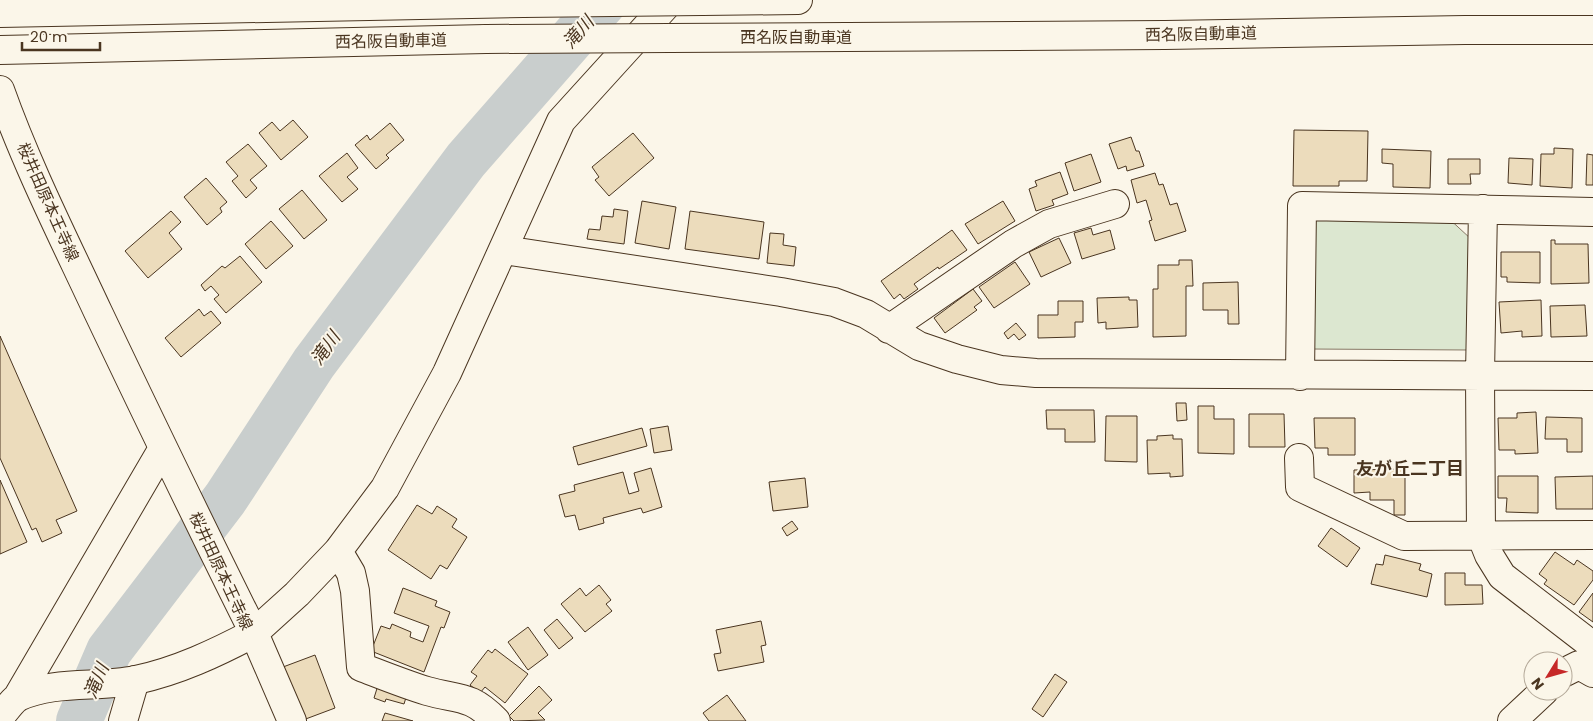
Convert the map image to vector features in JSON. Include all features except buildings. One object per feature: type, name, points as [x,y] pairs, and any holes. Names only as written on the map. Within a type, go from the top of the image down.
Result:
[{"type":"main road","points":[[292,721],[254,633],[297,594],[338,551],[385,488],[417,432],[447,372],[561,121],[671,0]]},
{"type":"main road","points":[[0,13],[798,0]]},
{"type":"main road","name":"西名阪自動車道","points":[[6,50],[486,40],[1593,30]]},
{"type":"main road","name":"桜井田原本王寺線","points":[[0,90],[5,118],[50,208],[212,550],[254,633],[207,657],[171,670],[134,680],[49,688],[8,707]]},
{"type":"main road","points":[[890,329],[1013,244],[1049,224],[1115,204]]},
{"type":"main road","points":[[1300,376],[1302,206],[1593,212]]},
{"type":"main road","points":[[1483,209],[1480,376],[1481,535],[1489,555],[1502,576],[1593,646]]},
{"type":"main road","points":[[504,250],[781,292],[834,302],[866,314],[920,346],[957,359],[1001,370],[1036,373],[1300,376],[1593,376]]},
{"type":"main road","name":"桜井田原本王寺線","points":[[8,707],[163,448]]},
{"type":"main road","points":[[1299,458],[1300,487],[1404,536],[1593,535]]},
{"type":"main road","points":[[338,551],[351,573],[355,591],[360,667],[427,691],[464,698],[482,708],[496,721]]},
{"type":"main road","points":[[1573,668],[1579,665],[1593,673]]},
{"type":"main road","points":[[122,721],[134,680]]},
{"type":"main road","points":[[1512,721],[1533,701]]},
{"type":"green space","points":[[1310,213],[1445,215],[1471,239],[1468,350],[1310,349]]},
{"type":"waterway","name":"滝川","points":[[79,721],[109,651],[225,499],[314,363],[466,160],[606,0]]},
{"type":"district","name":"友が丘二丁目","points":[[1410,468]]}]
